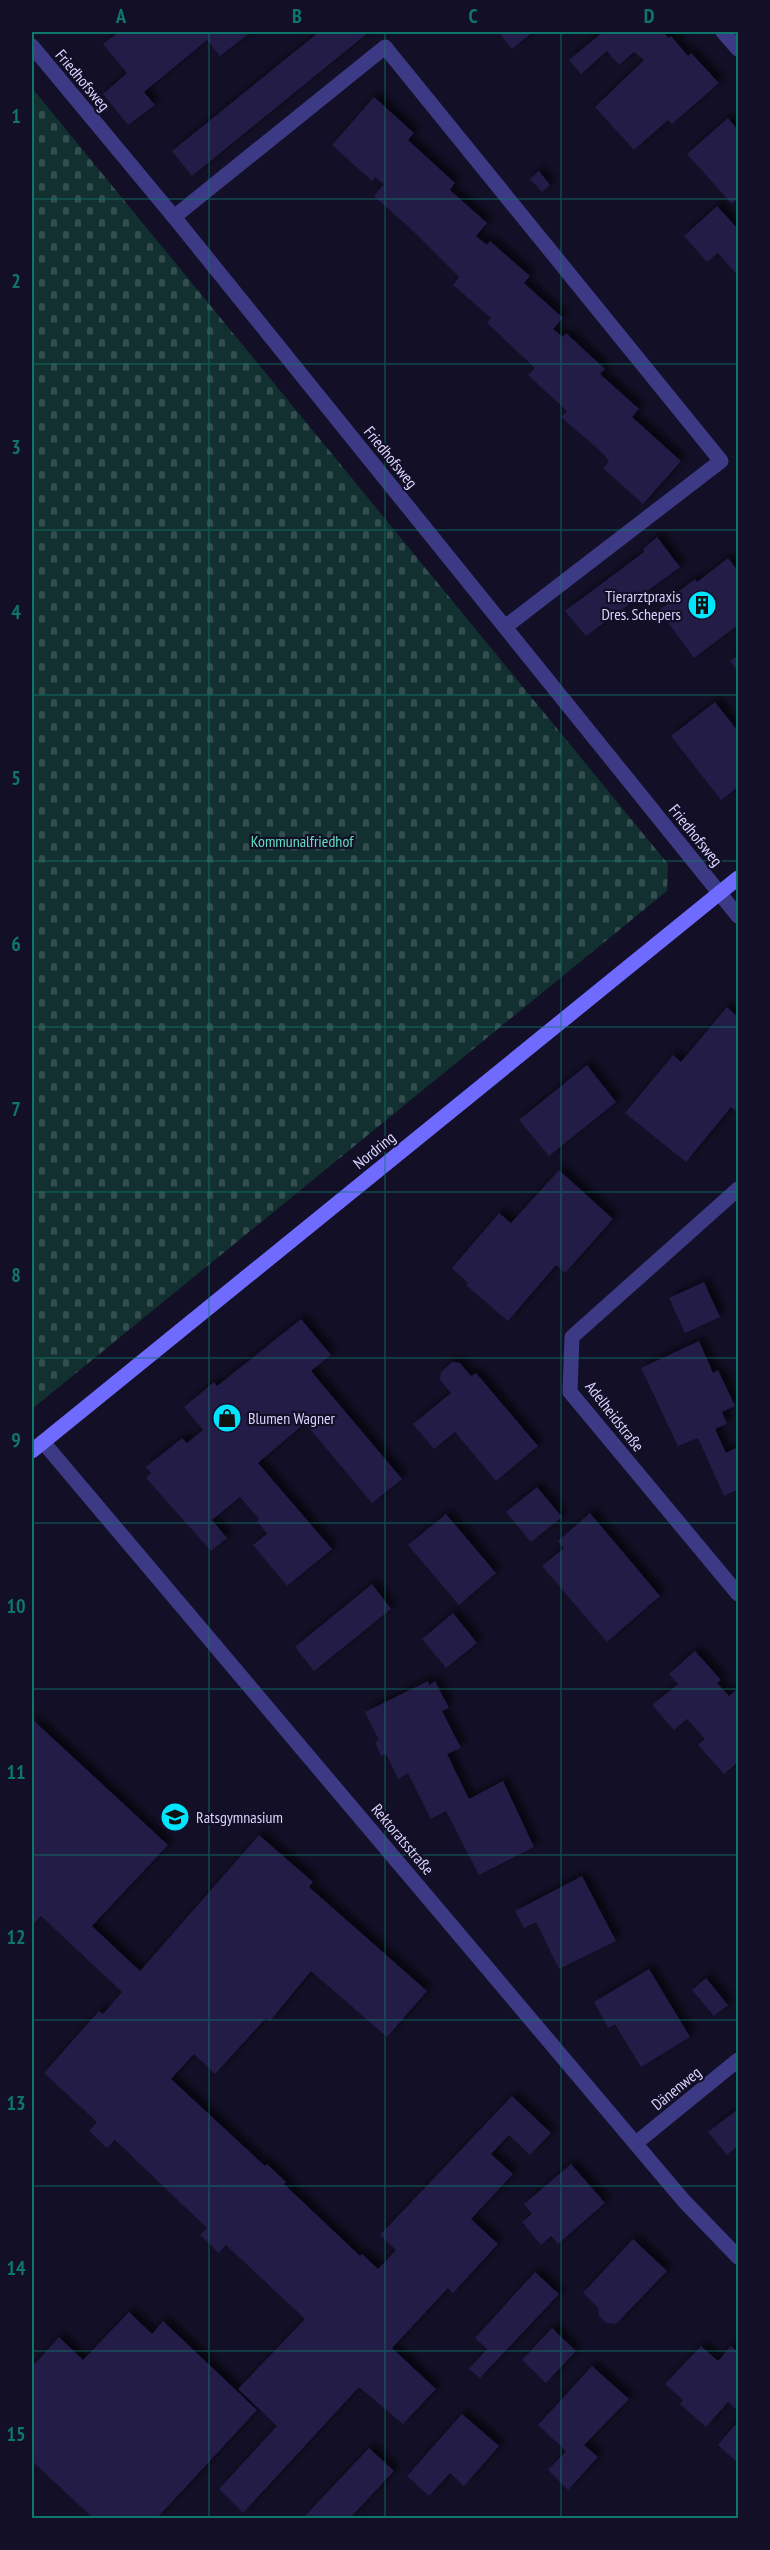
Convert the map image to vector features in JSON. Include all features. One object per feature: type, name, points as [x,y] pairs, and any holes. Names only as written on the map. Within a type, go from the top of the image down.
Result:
[{"type":"main road","name":"Nordring","points":[[37,1446],[738,878]]},
{"type":"street","points":[[723,32],[738,48]]},
{"type":"street","name":"Friedhofsweg","points":[[32,46],[174,217],[738,916]]},
{"type":"street","points":[[174,217],[385,47],[721,461],[505,627]]},
{"type":"street","name":"Adelheidstraße","points":[[738,1189],[572,1337],[570,1392],[738,1594]]},
{"type":"street","name":"Rektoratsstraße","points":[[37,1446],[684,2201],[738,2257]]},
{"type":"street","name":"Dänenweg","points":[[636,2143],[738,2060]]},
{"type":"green space","name":"Kommunalfriedhof","points":[[32,88],[668,864],[667,891],[32,1409]]},
{"type":"building","points":[[119,32],[251,32],[220,56],[207,40],[144,92],[155,105],[128,125],[103,94],[127,73],[103,44]]},
{"type":"building","points":[[319,32],[369,32],[192,176],[172,151]]},
{"type":"building","points":[[498,32],[533,32],[512,49]]},
{"type":"building","points":[[603,32],[663,32],[669,38],[671,36],[688,56],[691,53],[719,83],[672,124],[668,120],[634,150],[595,107],[644,60],[634,52],[619,65],[607,51],[581,74],[569,60]]},
{"type":"building","points":[[374,97],[414,133],[408,140],[455,183],[450,190],[487,223],[476,236],[487,245],[490,241],[530,276],[524,283],[563,318],[553,329],[563,337],[566,333],[605,369],[600,374],[639,409],[632,417],[681,461],[643,504],[603,468],[609,461],[599,450],[561,417],[567,411],[528,375],[535,368],[487,323],[491,318],[453,285],[459,277],[374,196],[384,184],[375,177],[372,181],[332,145]]},
{"type":"building","points":[[728,118],[738,130],[738,198],[732,204],[687,154]]},
{"type":"building","points":[[539,171],[550,185],[542,192],[530,179]]},
{"type":"building","points":[[717,206],[738,229],[738,276],[718,253],[707,262],[684,236]]},
{"type":"building","points":[[657,537],[680,567],[586,636],[565,611],[644,552],[643,549]]},
{"type":"building","name":"Tierarztpraxis Dres. Schepers","points":[[728,558],[738,571],[738,625],[694,658],[659,610],[673,600],[671,597],[695,579],[697,582]]},
{"type":"building","points":[[738,655],[738,672],[730,661]]},
{"type":"building","points":[[715,702],[738,731],[738,787],[721,800],[671,736]]},
{"type":"building","points":[[727,1007],[738,1017],[738,1113],[731,1107],[686,1162],[625,1113],[673,1055],[681,1062]]},
{"type":"building","points":[[587,1065],[616,1102],[549,1156],[519,1120]]},
{"type":"building","points":[[559,1170],[613,1219],[565,1273],[556,1265],[508,1321],[466,1285],[468,1283],[452,1268],[499,1213],[511,1223]]},
{"type":"building","points":[[704,1282],[720,1317],[685,1333],[669,1298]]},
{"type":"building","points":[[301,1319],[331,1355],[311,1371],[402,1479],[372,1503],[305,1423],[258,1463],[332,1549],[287,1586],[253,1545],[267,1534],[257,1521],[259,1519],[240,1497],[212,1520],[227,1538],[211,1551],[146,1478],[151,1473],[146,1467],[182,1438],[187,1443],[203,1430],[184,1407],[214,1382],[217,1386]]},
{"type":"building","points":[[699,1341],[713,1373],[718,1370],[735,1406],[722,1412],[727,1424],[715,1429],[726,1453],[738,1447],[738,1489],[724,1496],[698,1438],[678,1446],[641,1368]]},
{"type":"building","points":[[452,1362],[460,1363],[471,1376],[476,1373],[538,1446],[496,1481],[455,1432],[434,1449],[413,1424],[451,1393],[440,1380],[441,1372]]},
{"type":"building","points":[[537,1487],[562,1517],[531,1542],[506,1512]]},
{"type":"building","points":[[590,1513],[660,1596],[607,1642],[542,1566],[564,1548],[558,1541]]},
{"type":"building","points":[[446,1514],[496,1573],[459,1605],[408,1545]]},
{"type":"building","points":[[372,1584],[391,1609],[314,1671],[295,1647]]},
{"type":"building","points":[[453,1613],[477,1643],[446,1668],[422,1639]]},
{"type":"building","points":[[695,1651],[721,1680],[717,1683],[729,1696],[738,1690],[738,1762],[724,1774],[698,1745],[705,1739],[687,1719],[674,1730],[652,1705],[678,1684],[669,1674]]},
{"type":"building","points":[[428,1681],[429,1685],[435,1681],[449,1708],[442,1711],[461,1748],[447,1754],[469,1799],[503,1781],[534,1847],[479,1875],[446,1811],[431,1819],[408,1773],[398,1779],[386,1754],[381,1756],[375,1742],[379,1740],[365,1712]]},
{"type":"building","points":[[32,1719],[168,1845],[92,1926],[140,1971],[259,1835],[313,1882],[309,1887],[427,1991],[387,2037],[311,1971],[270,2021],[266,2018],[215,2074],[194,2054],[171,2079],[265,2166],[267,2164],[286,2182],[284,2184],[360,2256],[362,2254],[378,2269],[396,2250],[380,2235],[512,2096],[551,2133],[530,2155],[509,2135],[491,2154],[513,2174],[471,2219],[498,2244],[453,2293],[448,2288],[392,2348],[436,2389],[403,2424],[359,2387],[243,2513],[219,2489],[277,2426],[238,2389],[305,2319],[226,2245],[219,2253],[200,2235],[207,2228],[115,2140],[107,2148],[89,2131],[97,2122],[44,2073],[99,2011],[103,2014],[122,1992],[41,1916],[32,1926]]},
{"type":"building","points":[[582,1876],[616,1941],[559,1969],[536,1922],[524,1928],[515,1911]]},
{"type":"building","points":[[649,1969],[690,2037],[641,2067],[615,2024],[608,2028],[594,2002]]},
{"type":"building","points":[[706,1978],[728,2005],[714,2016],[692,1990]]},
{"type":"building","points":[[738,2109],[738,2146],[727,2155],[708,2132]]},
{"type":"building","points":[[571,2164],[605,2203],[558,2244],[551,2236],[541,2245],[522,2222],[532,2214],[524,2204]]},
{"type":"building","points":[[633,2239],[667,2271],[616,2324],[606,2323],[599,2316],[598,2308],[583,2293]]},
{"type":"building","points":[[535,2272],[559,2294],[480,2378],[469,2369],[487,2349],[475,2338]]},
{"type":"building","points":[[129,2312],[152,2334],[163,2321],[257,2410],[157,2518],[93,2518],[32,2461],[32,2367],[59,2337],[83,2360]]},
{"type":"building","points":[[552,2328],[576,2351],[546,2383],[522,2360]]},
{"type":"building","points":[[701,2346],[718,2361],[731,2346],[738,2352],[738,2411],[728,2402],[706,2427],[680,2404],[683,2400],[665,2384]]},
{"type":"building","points":[[592,2366],[629,2399],[584,2445],[598,2457],[568,2490],[548,2470],[566,2451],[538,2425]]},
{"type":"building","points":[[462,2414],[499,2446],[464,2486],[450,2473],[429,2496],[407,2476]]},
{"type":"building","points":[[735,2425],[738,2428],[738,2463],[718,2445]]},
{"type":"building","points":[[369,2448],[394,2471],[350,2518],[303,2518]]},
{"type":"place","name":"Tierarztpraxis Dres. Schepers","points":[[702,605]]},
{"type":"place","name":"Blumen Wagner","points":[[227,1418]]},
{"type":"place","name":"Ratsgymnasium","points":[[175,1817]]}]
